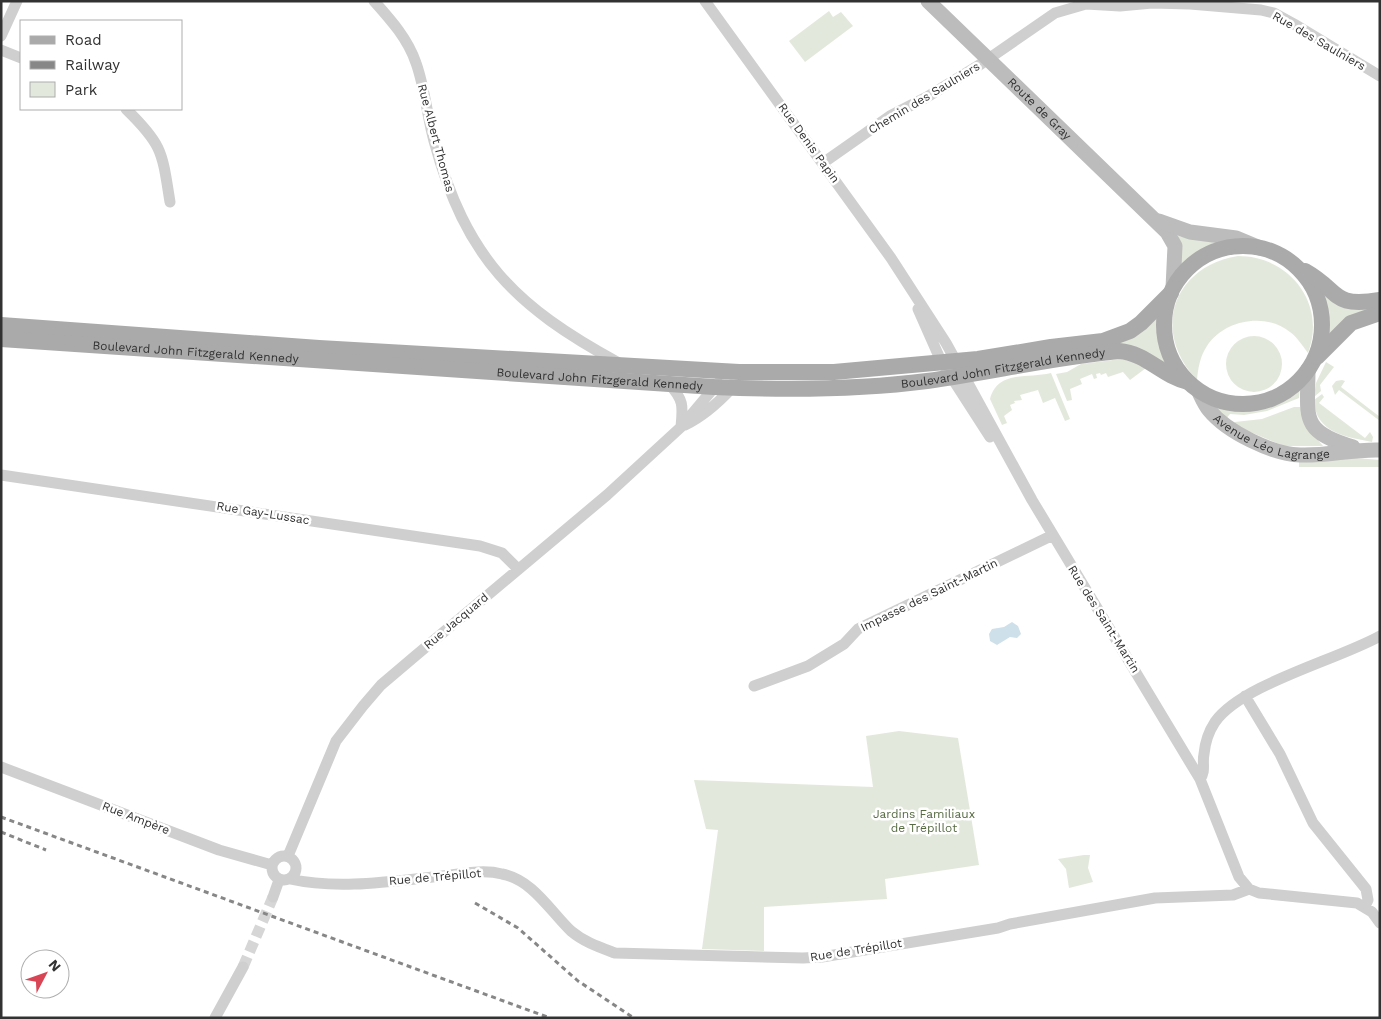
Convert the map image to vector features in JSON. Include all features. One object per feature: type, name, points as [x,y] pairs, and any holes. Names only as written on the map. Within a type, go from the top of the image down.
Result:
[{"type":"main road","name":"Route de Gray","points":[[928,1],[1167,232],[1175,246],[1172,290]]},
{"type":"main road","name":"Route de Gray","points":[[1150,217],[1190,232],[1236,238],[1260,248]]},
{"type":"main road","points":[[1380,300],[1348,302],[1340,299],[1312,275],[1277,254],[1260,248],[1235,247],[1210,253],[1189,268],[1172,290],[1164,318],[1166,344],[1172,361],[1193,386],[1226,402],[1258,402],[1286,391],[1351,323],[1380,313]]},
{"type":"main road","points":[[1292,264],[1311,286],[1321,314],[1321,334],[1310,365]]},
{"type":"main road","name":"Boulevard John Fitzgerald Kennedy","points":[[1,325],[319,348],[727,371],[834,372],[948,360],[978,359],[1103,341],[1130,331],[1141,323],[1172,290]]},
{"type":"main road","name":"Boulevard John Fitzgerald Kennedy","points":[[1,339],[732,388],[854,388],[957,376],[1119,351],[1137,354],[1174,379],[1193,386]]},
{"type":"main road","name":"Avenue Léo Lagrange","points":[[1310,365],[1306,402],[1312,423],[1328,439],[1360,449]]},
{"type":"main road","name":"Avenue Léo Lagrange","points":[[1193,386],[1209,410],[1243,436],[1273,451],[1300,455],[1360,449],[1380,450]]},
{"type":"street","points":[[1,36],[17,1]]},
{"type":"street","name":"Rue Albert Thomas","points":[[374,1],[405,39],[416,64],[434,139],[457,210],[473,239],[497,273],[533,310],[573,338],[620,364]]},
{"type":"street","name":"Rue Denis Papin","points":[[705,1],[823,163],[909,287],[948,360]]},
{"type":"street","name":"Rue des Saulniers","points":[[1000,50],[1065,9],[1086,4],[1152,3],[1247,7],[1274,13],[1380,76]]},
{"type":"street","points":[[1,50],[20,58]]},
{"type":"street","name":"Chemin des Saulniers","points":[[823,163],[890,116],[927,97],[1000,50]]},
{"type":"street","points":[[127,110],[148,130],[160,149],[170,202]]},
{"type":"street","name":"Rue des Saint-Martin","points":[[948,360],[997,448],[1008,459],[1200,779],[1215,814],[1234,869],[1249,889]]},
{"type":"street","points":[[727,371],[732,388]]},
{"type":"street","name":"Rue Jacquard","points":[[288,856],[336,741],[381,685],[607,494],[681,427],[727,371]]},
{"type":"street","points":[[669,384],[680,396],[682,406],[681,427]]},
{"type":"street","name":"Rue Jacquard","points":[[681,427],[699,418],[719,403],[732,388]]},
{"type":"street","name":"Rue Gay-Lussac","points":[[1,475],[480,546],[502,553],[518,569]]},
{"type":"street","name":"Impasse des Saint-Martin","points":[[754,686],[808,666],[844,644],[858,629],[1053,535]]},
{"type":"street","points":[[1200,779],[1203,774],[1203,755],[1208,736],[1215,722],[1227,708],[1245,696],[1380,636]]},
{"type":"street","points":[[1245,696],[1280,754],[1313,823],[1366,890],[1368,900],[1365,906],[1380,923]]},
{"type":"street","name":"Rue Ampère","points":[[1,767],[219,850],[272,865]]},
{"type":"street","points":[[273,897],[288,876],[294,862],[288,856],[280,856],[272,865],[273,874],[288,876]]},
{"type":"street","name":"Rue de Trépillot","points":[[288,876],[314,883],[406,880],[491,871],[520,880],[572,932],[592,945],[615,952],[720,956],[822,957],[998,928],[1010,924],[1156,898],[1233,895],[1249,889],[1275,896],[1349,901],[1365,906]]},
{"type":"street","points":[[215,1018],[243,967]]},
{"type":"green space","points":[[829,11],[833,17],[841,12],[853,26],[805,62],[789,41]]},
{"type":"green space","points":[[1178,236],[1222,244],[1198,254],[1181,267]]},
{"type":"green space","points":[[1238,256],[1256,258],[1273,264],[1288,274],[1299,286],[1308,300],[1312,317],[1313,334],[1308,353],[1295,336],[1280,326],[1269,322],[1246,322],[1234,325],[1214,337],[1201,358],[1197,380],[1183,361],[1175,342],[1172,323],[1175,304],[1184,287],[1197,273],[1215,263]]},
{"type":"green space","points":[[1318,287],[1379,306],[1326,337],[1327,317]]},
{"type":"green space","points":[[1158,315],[1160,344],[1168,366],[1116,345]]},
{"type":"green space","points":[[1254,336],[1274,344],[1282,364],[1274,384],[1254,392],[1234,384],[1226,364],[1234,344]]},
{"type":"green space","points":[[1121,359],[1133,361],[1146,368],[1130,380],[1123,372],[1108,377],[1106,373],[1101,375],[1100,373],[1096,374],[1097,378],[1094,379],[1092,374],[1080,379],[1082,384],[1070,389],[1072,400],[1067,401],[1056,374],[1067,372],[1081,364]]},
{"type":"green space","points":[[1326,362],[1334,367],[1320,385],[1321,391],[1314,397],[1316,383]]},
{"type":"green space","points":[[1051,373],[1070,419],[1065,421],[1055,398],[1043,403],[1038,390],[1020,395],[1022,400],[1014,401],[1015,403],[1010,405],[1012,410],[1004,416],[1007,423],[1002,425],[990,399],[999,384],[1014,377]]},
{"type":"green space","points":[[1336,381],[1345,381],[1341,387],[1380,417],[1380,421],[1339,390],[1335,395],[1332,386]]},
{"type":"green space","points":[[1300,387],[1299,398],[1267,411],[1244,415],[1230,414],[1225,420],[1215,407],[1250,408],[1269,405],[1279,401]]},
{"type":"green space","points":[[1322,394],[1324,397],[1319,403],[1365,438],[1370,432],[1373,437],[1372,442],[1334,432],[1326,426],[1320,420],[1314,400]]},
{"type":"green space","points":[[1294,407],[1300,407],[1309,429],[1323,446],[1284,446],[1233,425],[1235,422],[1262,419]]},
{"type":"green space","points":[[1356,458],[1380,460],[1380,467],[1299,467],[1299,462]]},
{"type":"green space","name":"Jardins Familiaux de Trépillot","points":[[899,731],[958,738],[979,865],[885,879],[887,899],[764,907],[764,951],[702,949],[718,830],[706,829],[694,780],[873,787],[866,736]]},
{"type":"green space","points":[[1090,855],[1088,868],[1093,882],[1069,888],[1066,869],[1058,859]]},
{"type":"shaded area","points":[[1012,622],[1018,626],[1021,634],[1017,638],[1010,637],[997,645],[990,641],[989,634],[992,629],[1004,627]]},
{"type":"tunnel","points":[[243,967],[273,897]]},
{"type":"railway","points":[[1,817],[550,1018]]},
{"type":"railway","points":[[1,832],[46,850]]},
{"type":"railway","points":[[475,903],[518,928],[578,981],[634,1018]]}]
